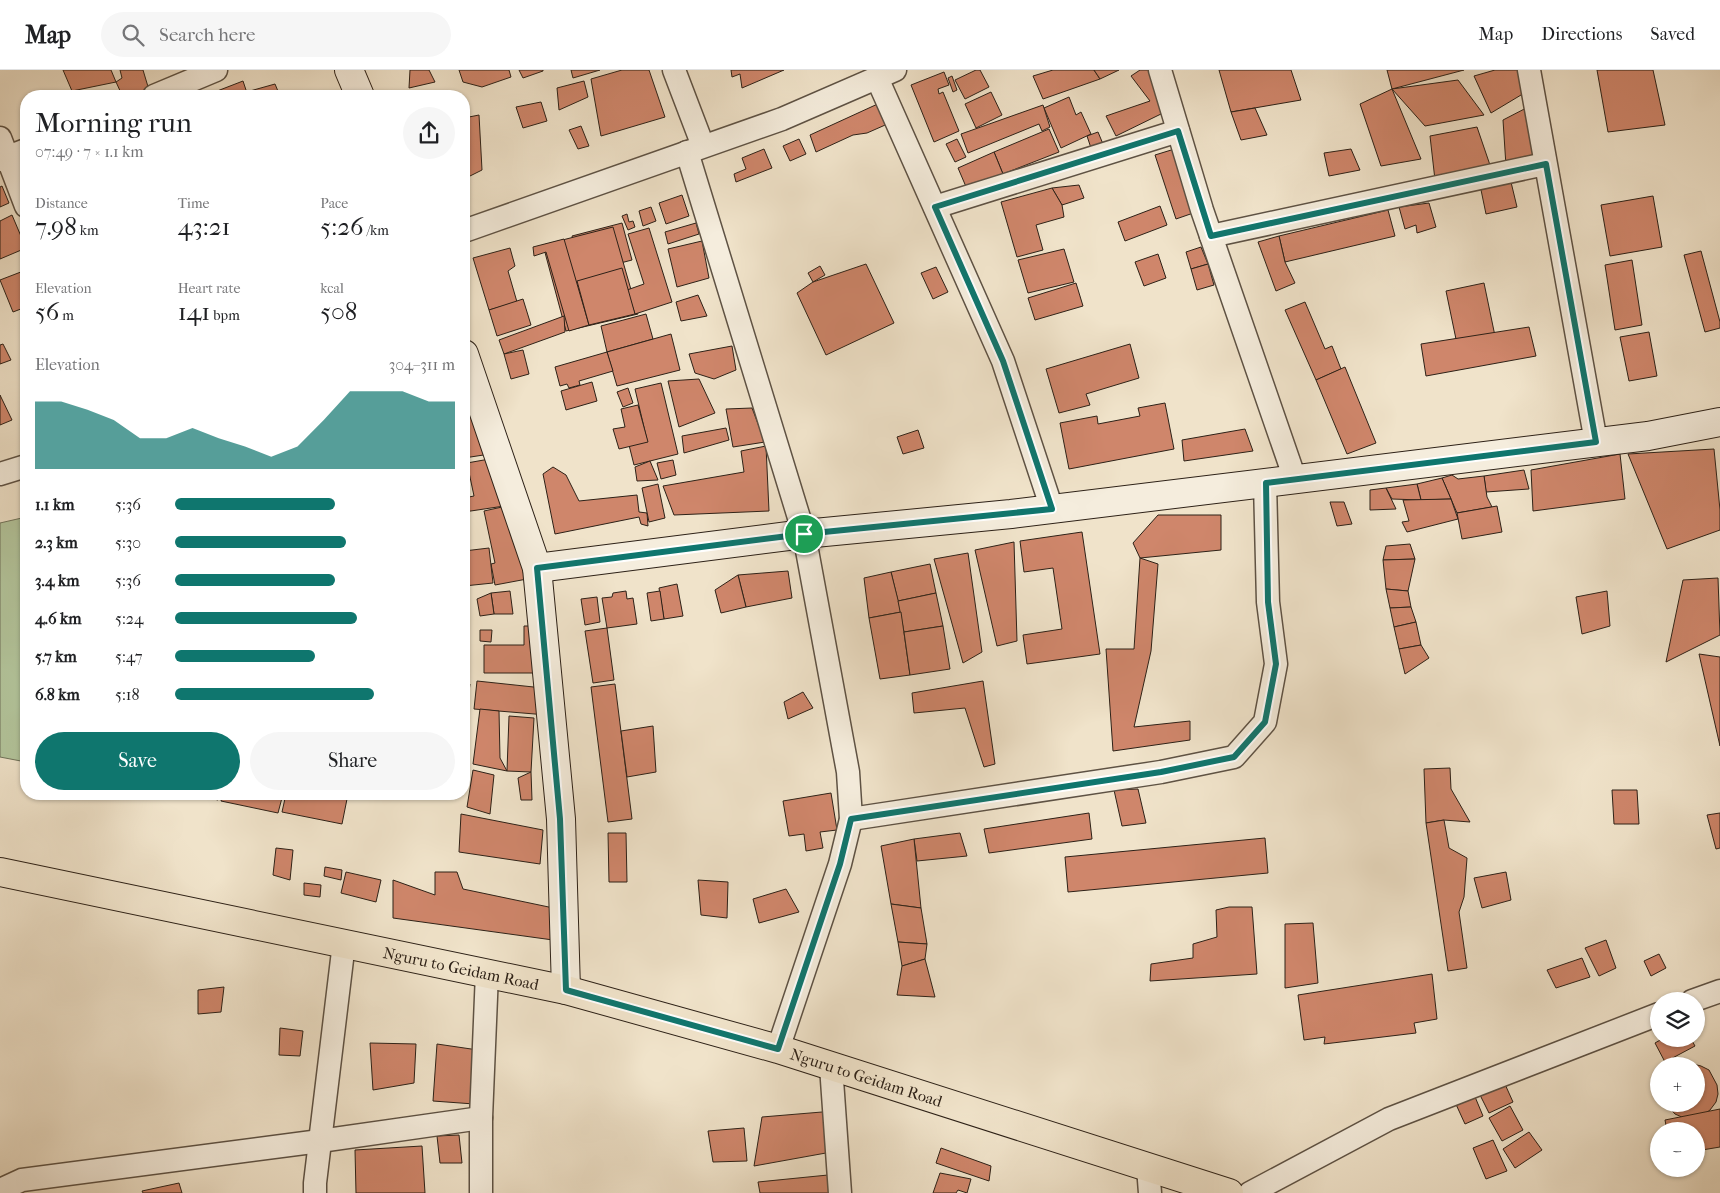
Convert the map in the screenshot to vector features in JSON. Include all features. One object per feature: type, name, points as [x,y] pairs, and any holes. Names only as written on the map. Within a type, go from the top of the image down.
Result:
[{"type":"main road","name":"Nguru to Geidam Road","points":[[0,872],[566,990],[778,1049],[831,1066],[1149,1180],[1229,1193]]},
{"type":"street","points":[[168,90],[216,70]]},
{"type":"street","points":[[350,70],[358,90]]},
{"type":"street","points":[[674,70],[804,534],[848,772],[851,819],[840,864],[778,1049]]},
{"type":"street","points":[[1160,70],[1211,236],[1295,479]]},
{"type":"street","points":[[1529,70],[1596,442]]},
{"type":"street","points":[[470,229],[782,119],[886,74],[935,207],[1003,361],[1052,509]]},
{"type":"street","points":[[935,207],[1178,131]]},
{"type":"street","points":[[8,151],[20,188]]},
{"type":"street","points":[[1211,236],[1546,164]]},
{"type":"street","points":[[470,372],[537,568],[560,819],[566,990]]},
{"type":"street","points":[[537,568],[804,534],[1052,509],[1266,483],[1648,436],[1720,424]]},
{"type":"street","points":[[0,474],[20,468]]},
{"type":"street","points":[[851,819],[1161,772],[1234,757],[1265,722],[1276,664],[1268,602],[1266,483]]},
{"type":"street","points":[[315,1193],[344,943]]},
{"type":"street","points":[[481,1193],[481,1118],[487,973]]},
{"type":"street","points":[[1705,996],[1720,991]]},
{"type":"street","points":[[1250,1193],[1389,1119],[1650,1018]]},
{"type":"street","points":[[831,1066],[840,1193]]},
{"type":"street","points":[[0,1190],[22,1180],[481,1118]]},
{"type":"green space","points":[[20,518],[20,761],[0,757],[0,523]]},
{"type":"building","points":[[63,70],[111,70],[116,82],[77,90],[72,90]]},
{"type":"building","points":[[120,70],[143,70],[149,90],[120,90],[116,82],[122,78]]},
{"type":"building","points":[[410,70],[429,70],[435,82],[409,88]]},
{"type":"building","points":[[459,70],[509,70],[511,77],[482,87],[463,82]]},
{"type":"building","points":[[519,70],[543,70],[543,71],[523,78]]},
{"type":"building","points":[[571,70],[600,70],[573,78]]},
{"type":"building","points":[[622,70],[649,70],[665,117],[601,136],[591,79]]},
{"type":"building","points":[[731,70],[784,70],[742,88],[740,74],[732,77]]},
{"type":"building","points":[[980,70],[989,87],[965,99],[955,80]]},
{"type":"building","points":[[1053,70],[1094,70],[1100,79],[1043,99],[1033,76]]},
{"type":"building","points":[[1094,70],[1119,70],[1100,79]]},
{"type":"building","points":[[1140,70],[1153,70],[1163,113],[1116,136],[1106,116],[1150,101],[1131,76]]},
{"type":"building","points":[[1219,70],[1291,70],[1301,100],[1231,112]]},
{"type":"building","points":[[1387,70],[1464,70],[1392,89]]},
{"type":"building","points":[[1495,70],[1520,70],[1526,92],[1491,113],[1474,76]]},
{"type":"building","points":[[1597,70],[1653,70],[1665,125],[1608,132]]},
{"type":"building","points":[[944,72],[949,85],[938,89],[939,94],[943,92],[959,131],[934,142],[911,85]]},
{"type":"building","points":[[952,76],[957,90],[953,92],[948,78]]},
{"type":"building","points":[[1458,80],[1484,115],[1425,126],[1392,89]]},
{"type":"building","points":[[243,81],[246,90],[220,90]]},
{"type":"building","points":[[584,81],[588,97],[559,110],[557,88]]},
{"type":"building","points":[[275,84],[278,90],[254,90]]},
{"type":"building","points":[[1392,89],[1421,159],[1381,166],[1360,104]]},
{"type":"building","points":[[991,92],[1002,115],[976,128],[965,104]]},
{"type":"building","points":[[1069,97],[1076,115],[1081,112],[1091,134],[1061,148],[1044,108]]},
{"type":"building","points":[[541,102],[547,121],[523,128],[516,107]]},
{"type":"building","points":[[882,102],[892,122],[867,133],[853,135],[816,152],[810,135]]},
{"type":"building","points":[[1534,104],[1545,164],[1506,166],[1503,120]]},
{"type":"building","points":[[1043,105],[1050,127],[1042,131],[1039,124],[968,153],[961,134]]},
{"type":"building","points":[[1255,108],[1267,135],[1241,140],[1231,112]]},
{"type":"building","points":[[479,115],[482,170],[470,176],[470,117]]},
{"type":"building","points":[[581,126],[589,146],[578,149],[569,130]]},
{"type":"building","points":[[1477,127],[1491,168],[1435,180],[1430,136]]},
{"type":"building","points":[[1049,129],[1059,152],[1003,174],[994,152]]},
{"type":"building","points":[[1098,132],[1103,144],[1091,148],[1087,136]]},
{"type":"building","points":[[799,139],[806,154],[790,161],[783,146]]},
{"type":"building","points":[[957,139],[966,157],[955,162],[946,144]]},
{"type":"building","points":[[1181,147],[1202,210],[1176,219],[1155,155]]},
{"type":"building","points":[[764,149],[772,168],[736,182],[734,174],[746,169],[742,158]]},
{"type":"building","points":[[1351,149],[1360,170],[1329,176],[1324,153]]},
{"type":"building","points":[[994,152],[1003,174],[967,189],[958,168]]},
{"type":"building","points":[[1510,178],[1517,207],[1486,214],[1480,185]]},
{"type":"building","points":[[1079,185],[1084,198],[1062,205],[1052,188]]},
{"type":"building","points":[[2,186],[9,203],[0,207],[0,187]]},
{"type":"building","points":[[1052,188],[1062,205],[1064,217],[1036,225],[1043,250],[1017,257],[1001,202]]},
{"type":"building","points":[[682,195],[689,216],[666,224],[659,203]]},
{"type":"building","points":[[1653,196],[1662,247],[1610,256],[1601,205]]},
{"type":"building","points":[[1429,203],[1436,227],[1417,233],[1416,225],[1405,229],[1399,207]]},
{"type":"building","points":[[1160,206],[1167,225],[1125,241],[1118,222]]},
{"type":"building","points":[[651,207],[656,221],[643,226],[639,211]]},
{"type":"building","points":[[1388,210],[1395,236],[1285,262],[1279,236]]},
{"type":"building","points":[[627,214],[629,222],[633,221],[635,227],[628,230],[622,216]]},
{"type":"building","points":[[12,215],[20,234],[20,251],[0,259],[0,221]]},
{"type":"building","points":[[622,223],[632,260],[582,273],[572,236]]},
{"type":"building","points":[[696,223],[699,234],[668,244],[665,232]]},
{"type":"building","points":[[613,227],[638,314],[566,331],[543,245]]},
{"type":"building","points":[[649,228],[672,302],[635,314],[627,290],[644,284],[628,234]]},
{"type":"building","points":[[1279,236],[1285,262],[1295,283],[1276,291],[1258,242]]},
{"type":"building","points":[[564,239],[589,325],[569,331],[546,252],[534,256],[533,247]]},
{"type":"building","points":[[702,241],[709,278],[677,287],[668,249]]},
{"type":"building","points":[[1201,247],[1208,264],[1191,269],[1186,252]]},
{"type":"building","points":[[510,248],[515,266],[508,271],[517,302],[489,310],[473,258]]},
{"type":"building","points":[[1064,249],[1074,282],[1028,293],[1018,260]]},
{"type":"building","points":[[1701,251],[1720,322],[1720,328],[1705,332],[1684,255]]},
{"type":"building","points":[[1158,254],[1166,278],[1144,286],[1135,262]]},
{"type":"building","points":[[1632,260],[1642,325],[1615,330],[1605,265]]},
{"type":"building","points":[[866,264],[894,323],[826,355],[797,293],[813,282]]},
{"type":"building","points":[[1208,264],[1214,285],[1197,290],[1191,269]]},
{"type":"building","points":[[820,266],[825,275],[813,282],[808,273]]},
{"type":"building","points":[[936,267],[948,292],[933,299],[921,273]]},
{"type":"building","points":[[622,268],[635,314],[589,325],[577,281]]},
{"type":"building","points":[[20,272],[20,309],[13,312],[0,280]]},
{"type":"building","points":[[1076,283],[1083,306],[1035,320],[1028,298]]},
{"type":"building","points":[[1484,283],[1495,336],[1457,344],[1446,291]]},
{"type":"building","points":[[698,295],[707,316],[681,321],[676,302]]},
{"type":"building","points":[[523,299],[531,325],[497,336],[489,310]]},
{"type":"building","points":[[1305,302],[1325,349],[1332,346],[1341,369],[1316,380],[1285,310]]},
{"type":"building","points":[[646,314],[653,339],[607,352],[601,326]]},
{"type":"building","points":[[564,316],[565,332],[504,354],[499,340]]},
{"type":"building","points":[[1529,327],[1536,356],[1426,376],[1421,344]]},
{"type":"building","points":[[1649,332],[1657,376],[1629,381],[1620,337]]},
{"type":"building","points":[[671,334],[680,370],[617,386],[607,352]]},
{"type":"building","points":[[3,344],[11,360],[0,364],[0,345]]},
{"type":"building","points":[[1130,344],[1139,378],[1086,394],[1090,405],[1059,413],[1046,369]]},
{"type":"building","points":[[732,346],[736,370],[714,379],[695,373],[689,354]]},
{"type":"building","points":[[523,350],[529,374],[511,379],[504,354]]},
{"type":"building","points":[[607,352],[613,371],[579,381],[580,385],[569,388],[567,384],[560,386],[555,367]]},
{"type":"building","points":[[1345,367],[1376,443],[1347,454],[1316,380]]},
{"type":"building","points":[[699,379],[715,413],[679,427],[668,381]]},
{"type":"building","points":[[592,382],[597,401],[566,410],[561,391]]},
{"type":"building","points":[[661,383],[678,454],[634,465],[629,445],[647,440],[635,389]]},
{"type":"building","points":[[628,388],[633,403],[623,407],[617,392]]},
{"type":"building","points":[[0,395],[12,420],[0,425]]},
{"type":"building","points":[[470,402],[472,402],[490,454],[470,457]]},
{"type":"building","points":[[1165,403],[1174,449],[1069,469],[1060,423],[1097,416],[1098,424],[1140,416],[1138,408]]},
{"type":"building","points":[[638,405],[648,442],[619,449],[613,429],[625,427],[621,409]]},
{"type":"building","points":[[752,408],[765,442],[733,447],[726,409]]},
{"type":"building","points":[[726,428],[729,440],[684,453],[682,436]]},
{"type":"building","points":[[1245,429],[1253,451],[1184,461],[1182,440]]},
{"type":"building","points":[[918,430],[924,448],[903,454],[897,437]]},
{"type":"building","points":[[766,446],[769,511],[674,515],[663,486],[744,472],[741,451]]},
{"type":"building","points":[[1714,449],[1720,530],[1667,549],[1628,454]]},
{"type":"building","points":[[1620,454],[1625,499],[1533,511],[1531,470]]},
{"type":"building","points":[[495,458],[511,505],[470,511],[470,497],[474,496],[470,477],[470,462]]},
{"type":"building","points":[[673,460],[676,475],[661,479],[657,463]]},
{"type":"building","points":[[650,461],[658,480],[637,481],[635,467]]},
{"type":"building","points":[[553,467],[566,475],[579,501],[637,495],[639,512],[647,513],[648,526],[641,524],[639,517],[555,534],[543,474]]},
{"type":"building","points":[[1524,470],[1529,489],[1486,492],[1484,476]]},
{"type":"building","points":[[1452,475],[1458,479],[1484,476],[1487,497],[1492,507],[1457,513],[1442,478]]},
{"type":"building","points":[[1442,478],[1451,499],[1421,500],[1417,484]]},
{"type":"building","points":[[658,484],[665,518],[649,522],[642,488]]},
{"type":"building","points":[[1417,484],[1421,500],[1392,499],[1386,488]]},
{"type":"building","points":[[1386,488],[1396,509],[1370,510],[1370,490]]},
{"type":"building","points":[[1451,499],[1458,519],[1407,532],[1402,522],[1409,521],[1403,500]]},
{"type":"building","points":[[1330,502],[1344,502],[1352,524],[1337,526]]},
{"type":"building","points":[[511,505],[527,579],[495,585],[491,564],[495,563],[484,511]]},
{"type":"building","points":[[1497,506],[1502,532],[1462,539],[1457,513]]},
{"type":"building","points":[[1158,515],[1221,515],[1221,550],[1140,558],[1133,543]]},
{"type":"building","points":[[1082,532],[1100,654],[1027,664],[1023,635],[1062,629],[1053,568],[1024,572],[1020,541]]},
{"type":"building","points":[[1014,542],[1017,641],[997,646],[975,550]]},
{"type":"building","points":[[1410,544],[1415,559],[1383,560],[1386,546]]},
{"type":"building","points":[[489,548],[493,583],[470,585],[470,550]]},
{"type":"building","points":[[968,553],[982,652],[963,663],[934,559]]},
{"type":"building","points":[[1140,558],[1158,564],[1151,651],[1134,727],[1190,721],[1190,740],[1113,751],[1106,649],[1134,649]]},
{"type":"building","points":[[1415,559],[1408,591],[1386,589],[1383,560]]},
{"type":"building","points":[[930,564],[936,593],[898,601],[891,572]]},
{"type":"building","points":[[788,571],[792,598],[746,607],[738,575]]},
{"type":"building","points":[[891,572],[901,612],[869,618],[864,578]]},
{"type":"building","points":[[738,575],[746,607],[721,613],[715,590]]},
{"type":"building","points":[[1718,578],[1720,635],[1666,662],[1683,580]]},
{"type":"building","points":[[677,584],[683,616],[664,619],[659,588]]},
{"type":"building","points":[[1386,589],[1408,591],[1411,607],[1390,608]]},
{"type":"building","points":[[510,591],[513,614],[494,614],[491,593]]},
{"type":"building","points":[[626,591],[627,599],[633,598],[637,624],[607,628],[602,598],[612,597],[613,593]]},
{"type":"building","points":[[660,591],[664,619],[651,621],[647,593]]},
{"type":"building","points":[[1607,591],[1610,626],[1582,634],[1576,597]]},
{"type":"building","points":[[491,593],[494,614],[480,616],[477,599]]},
{"type":"building","points":[[936,593],[943,626],[904,632],[898,601]]},
{"type":"building","points":[[597,597],[600,622],[585,625],[581,599]]},
{"type":"building","points":[[1411,607],[1416,622],[1394,627],[1390,608]]},
{"type":"building","points":[[901,612],[910,675],[880,679],[869,618]]},
{"type":"building","points":[[1416,622],[1421,645],[1399,649],[1394,627]]},
{"type":"building","points":[[524,626],[539,626],[539,673],[484,673],[484,645],[524,645]]},
{"type":"building","points":[[943,626],[950,669],[910,675],[904,632]]},
{"type":"building","points":[[607,628],[614,680],[593,683],[585,631]]},
{"type":"building","points":[[480,630],[492,630],[491,642],[480,641]]},
{"type":"building","points":[[1421,645],[1429,658],[1405,674],[1399,649]]},
{"type":"building","points":[[1699,654],[1720,657],[1720,746]]},
{"type":"building","points":[[477,681],[543,688],[547,715],[474,709]]},
{"type":"building","points":[[983,681],[995,764],[984,767],[965,708],[914,713],[912,693]]},
{"type":"building","points":[[615,684],[632,819],[608,822],[591,687]]},
{"type":"building","points":[[803,692],[813,708],[788,719],[784,702]]},
{"type":"building","points":[[480,709],[499,711],[500,758],[507,771],[473,764]]},
{"type":"building","points":[[509,716],[534,718],[531,772],[507,771]]},
{"type":"building","points":[[653,726],[656,772],[627,777],[621,731]]},
{"type":"building","points":[[1450,768],[1451,789],[1470,822],[1444,820],[1426,823],[1424,769]]},
{"type":"building","points":[[473,770],[494,775],[490,814],[467,807],[468,800],[470,800]]},
{"type":"building","points":[[531,772],[532,800],[521,800],[518,778]]},
{"type":"building","points":[[1138,789],[1146,823],[1122,826],[1114,790]]},
{"type":"building","points":[[1612,790],[1637,790],[1639,824],[1614,824]]},
{"type":"building","points":[[831,793],[837,830],[820,832],[823,848],[806,851],[804,834],[789,836],[783,801]]},
{"type":"building","points":[[221,800],[281,800],[278,813]]},
{"type":"building","points":[[285,800],[347,800],[342,824],[282,812]]},
{"type":"building","points":[[1089,813],[1092,839],[989,853],[984,829]]},
{"type":"building","points":[[1720,813],[1720,848],[1716,849],[1707,815]]},
{"type":"building","points":[[461,814],[543,830],[540,864],[459,852]]},
{"type":"building","points":[[1444,820],[1449,848],[1467,858],[1464,897],[1459,912],[1467,968],[1448,971],[1426,823]]},
{"type":"building","points":[[608,833],[626,833],[627,882],[609,882]]},
{"type":"building","points":[[960,833],[967,856],[917,861],[914,839]]},
{"type":"building","points":[[1265,838],[1268,873],[1068,892],[1065,857]]},
{"type":"building","points":[[914,839],[921,908],[891,904],[881,846]]},
{"type":"building","points":[[276,848],[293,850],[290,880],[273,875]]},
{"type":"building","points":[[325,867],[342,870],[341,880],[324,876]]},
{"type":"building","points":[[346,872],[381,880],[376,902],[341,893]]},
{"type":"building","points":[[435,872],[457,872],[463,889],[563,910],[553,940],[393,918],[393,880],[435,895]]},
{"type":"building","points":[[1506,872],[1511,900],[1482,908],[1474,878]]},
{"type":"building","points":[[698,880],[728,882],[727,918],[701,915]]},
{"type":"building","points":[[304,883],[321,885],[320,897],[304,895]]},
{"type":"building","points":[[786,889],[799,912],[759,923],[753,899]]},
{"type":"building","points":[[891,904],[921,908],[927,944],[898,942]]},
{"type":"building","points":[[1229,907],[1252,907],[1257,974],[1150,981],[1151,964],[1193,958],[1193,944],[1217,937],[1216,910]]},
{"type":"building","points":[[1313,923],[1318,983],[1285,988],[1285,924]]},
{"type":"building","points":[[1606,940],[1616,968],[1599,976],[1585,948]]},
{"type":"building","points":[[898,942],[927,944],[925,959],[902,966]]},
{"type":"building","points":[[1659,954],[1666,968],[1651,976],[1644,961]]},
{"type":"building","points":[[1582,958],[1590,977],[1556,988],[1547,970]]},
{"type":"building","points":[[925,959],[935,997],[897,995],[902,966]]},
{"type":"building","points":[[1432,974],[1437,1019],[1414,1023],[1416,1033],[1324,1044],[1325,1037],[1304,1040],[1298,995]]},
{"type":"building","points":[[224,987],[221,1012],[198,1014],[198,990]]},
{"type":"building","points":[[280,1028],[303,1031],[300,1056],[279,1055]]},
{"type":"building","points":[[370,1043],[416,1044],[414,1083],[373,1090]]},
{"type":"building","points":[[437,1044],[478,1050],[474,1104],[433,1101]]},
{"type":"building","points":[[1657,1047],[1693,1047],[1674,1057],[1662,1057]]},
{"type":"building","points":[[1705,1068],[1709,1070],[1717,1085],[1718,1094],[1716,1102],[1710,1110],[1702,1116],[1693,1119],[1673,1112],[1705,1112]]},
{"type":"building","points":[[1504,1082],[1513,1102],[1489,1113],[1479,1093]]},
{"type":"building","points":[[1473,1092],[1483,1116],[1465,1124],[1454,1100]]},
{"type":"building","points":[[1510,1106],[1523,1130],[1502,1141],[1489,1118]]},
{"type":"building","points":[[1720,1109],[1720,1147],[1705,1150],[1705,1122],[1665,1122],[1665,1120]]},
{"type":"building","points":[[834,1111],[837,1151],[754,1166],[762,1117]]},
{"type":"building","points":[[744,1128],[747,1161],[713,1162],[708,1131]]},
{"type":"building","points":[[1529,1132],[1542,1150],[1515,1168],[1503,1149]]},
{"type":"building","points":[[459,1135],[462,1163],[440,1163],[437,1136]]},
{"type":"building","points":[[1493,1140],[1507,1171],[1486,1179],[1473,1148]]},
{"type":"building","points":[[422,1146],[425,1193],[356,1193],[355,1150]]},
{"type":"building","points":[[941,1148],[991,1166],[989,1181],[936,1163]]},
{"type":"building","points":[[940,1173],[971,1179],[967,1193],[958,1190],[956,1193],[933,1193]]},
{"type":"building","points":[[828,1175],[834,1193],[760,1193],[758,1182]]},
{"type":"building","points":[[179,1183],[182,1193],[143,1193],[142,1191]]},
{"type":"route","points":[[1178,131],[1211,236],[1546,164],[1596,442],[1266,483],[1268,602],[1276,664],[1265,722],[1234,757],[1161,772],[851,819],[840,864],[778,1049],[566,990],[560,819],[537,568],[804,534],[1052,509],[1003,361],[935,207],[1178,131]]}]
